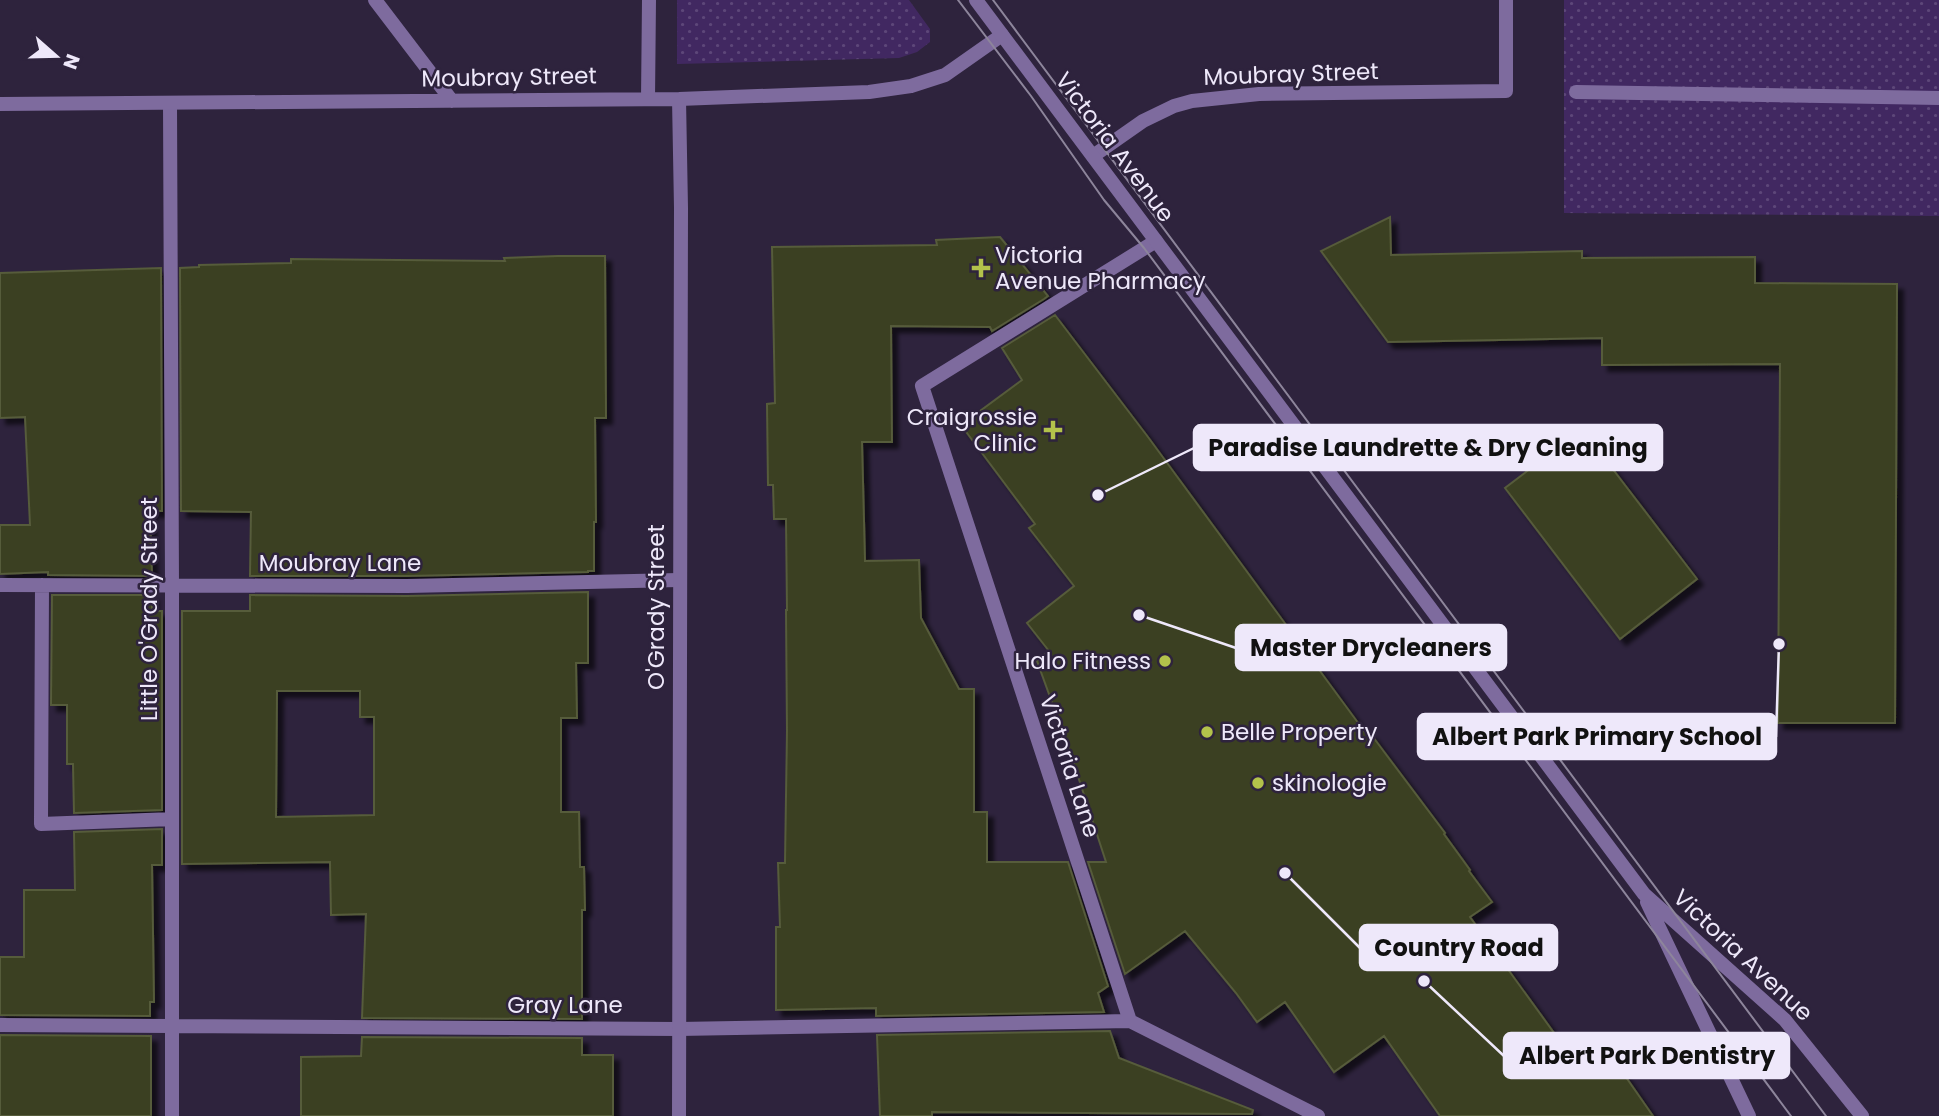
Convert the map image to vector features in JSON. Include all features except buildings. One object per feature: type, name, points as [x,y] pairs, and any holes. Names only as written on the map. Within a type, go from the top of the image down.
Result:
[{"type":"street","points":[[375,0],[452,101]]},
{"type":"street","points":[[648,99],[649,0]]},
{"type":"street","name":"Victoria Avenue","points":[[976,0],[1644,894],[1784,1020],[1862,1116]]},
{"type":"street","name":"Moubray Street","points":[[1093,156],[1143,121],[1174,106],[1192,101],[1259,94],[1506,91],[1506,0]]},
{"type":"street","name":"Moubray Street","points":[[0,104],[680,99],[858,93],[911,86],[946,75],[1002,35]]},
{"type":"street","points":[[1576,92],[1939,98]]},
{"type":"street","name":"O'Grady Street","points":[[679,1116],[680,99]]},
{"type":"street","name":"Little O'Grady Street","points":[[170,103],[172,1116]]},
{"type":"street","name":"Victoria Lane","points":[[1130,1021],[922,386],[1156,241]]},
{"type":"street","name":"Moubray Lane","points":[[0,585],[407,586],[679,580]]},
{"type":"street","points":[[42,585],[41,824],[172,819]]},
{"type":"street","name":"Victoria Avenue","points":[[1644,894],[1749,1116]]},
{"type":"street","points":[[1130,1021],[1318,1116]]},
{"type":"street","name":"Gray Lane","points":[[0,1025],[679,1029],[1130,1021]]},
{"type":"shaded area","points":[[677,0],[909,0],[930,29],[930,42],[917,52],[899,58],[677,64]]},
{"type":"shaded area","points":[[1564,0],[1939,0],[1939,216],[1564,213]]},
{"type":"tram line","points":[[958,0],[1031,96],[1104,200],[1144,248],[1791,1116]]},
{"type":"tram line","points":[[993,0],[1826,1116]]},
{"type":"place","name":"Victoria Avenue Pharmacy","points":[[981,268]]},
{"type":"place","name":"Craigrossie Clinic","points":[[1053,430]]},
{"type":"place","name":"Paradise Laundrette & Dry Cleaning","points":[[1098,495]]},
{"type":"place","name":"Master Drycleaners","points":[[1139,615]]},
{"type":"place","name":"Albert Park Primary School","points":[[1779,644]]},
{"type":"place","name":"Halo Fitness","points":[[1165,661]]},
{"type":"place","name":"Belle Property","points":[[1207,732]]},
{"type":"place","name":"skinologie","points":[[1258,783]]},
{"type":"place","name":"Country Road","points":[[1285,873]]},
{"type":"place","name":"Albert Park Dentistry","points":[[1424,981]]}]
